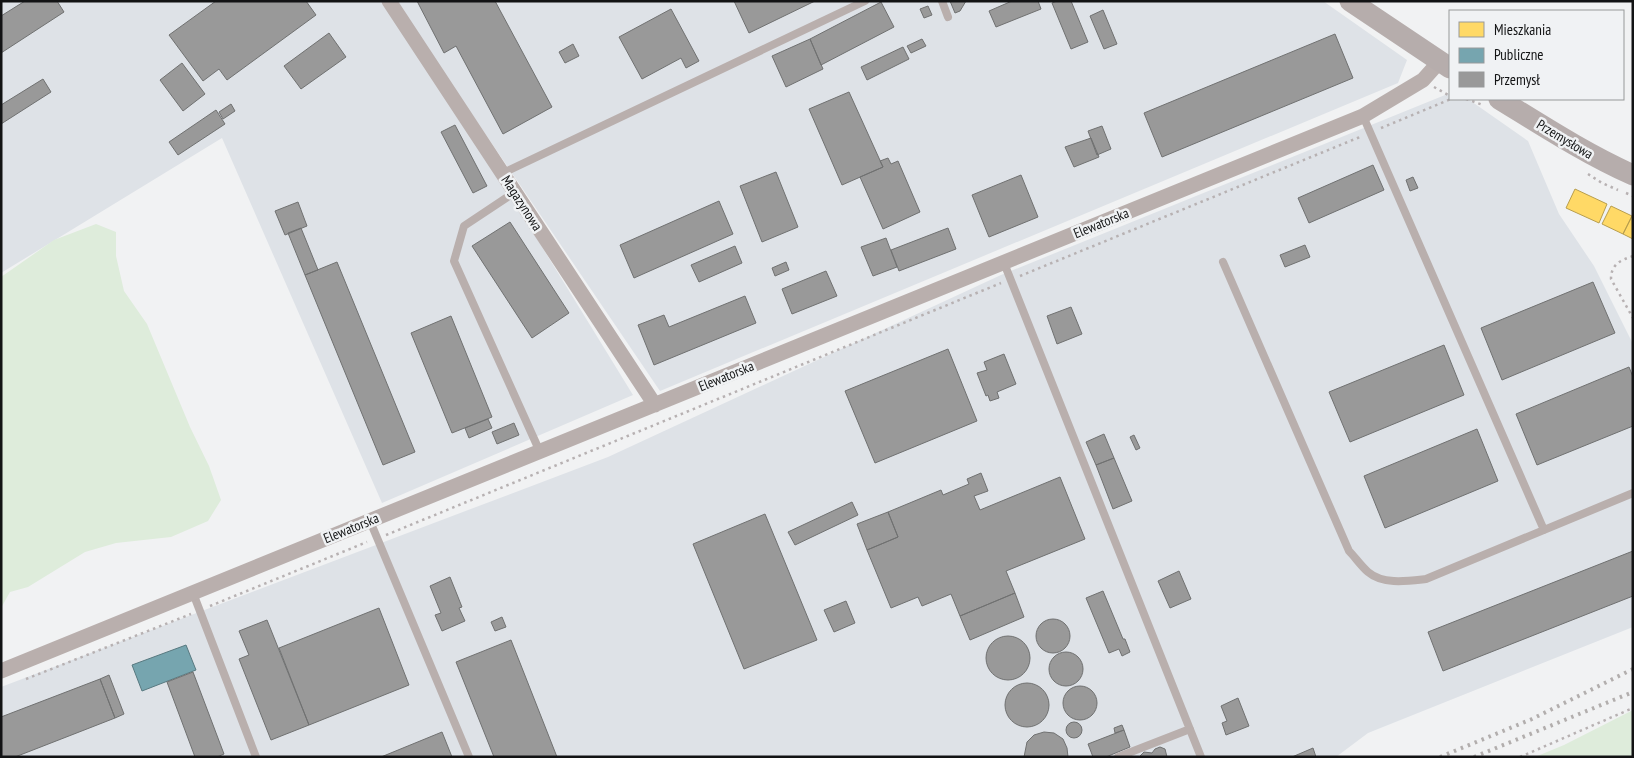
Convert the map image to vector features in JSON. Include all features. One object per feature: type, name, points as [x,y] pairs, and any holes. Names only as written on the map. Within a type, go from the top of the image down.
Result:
[{"type":"street","name":"Magazynowa","points":[[389,1],[655,405]]},
{"type":"street","points":[[1350,1],[1445,65]]},
{"type":"street","name":"Elewatorska","points":[[1,671],[1363,116],[1445,65]]},
{"type":"street","name":"Przemysłowa","points":[[1501,100],[1601,161],[1633,175]]},
{"type":"lane","points":[[502,173],[865,1]]},
{"type":"lane","points":[[942,1],[948,17]]},
{"type":"lane","points":[[1363,116],[1544,530]]},
{"type":"lane","points":[[515,192],[464,226],[454,261],[540,452]]},
{"type":"lane","points":[[1222,262],[1349,550],[1368,573],[1381,579],[1402,582],[1426,579],[1633,493]]},
{"type":"lane","points":[[1004,263],[1201,757]]},
{"type":"lane","points":[[370,521],[469,757]]},
{"type":"lane","points":[[193,593],[256,757]]},
{"type":"lane","points":[[1118,757],[1190,729]]},
{"type":"path","points":[[19,681],[200,610],[1449,100]]},
{"type":"path","points":[[1633,256],[1617,263],[1611,273],[1611,279],[1633,318]]},
{"type":"path","points":[[1520,757],[1633,708]]},
{"type":"shaded area","points":[[1,1],[391,1],[633,395],[382,503],[222,138],[1,273]]},
{"type":"shaded area","points":[[395,1],[1323,1],[1407,60],[1398,83],[660,391]]},
{"type":"shaded area","points":[[1449,93],[1449,100],[1469,100],[1528,141],[1559,214],[1594,266],[1633,344],[1633,627],[1368,733],[1336,757],[1,757],[1,687],[608,457],[1001,275]]},
{"type":"green space","points":[[96,224],[116,232],[116,256],[124,291],[147,324],[190,427],[209,466],[221,500],[208,521],[171,537],[116,543],[85,552],[28,587],[10,592],[1,608],[1,277],[54,240]]},
{"type":"green space","points":[[1633,710],[1633,757],[1535,757],[1564,745]]},
{"type":"building: Mieszkania","points":[[1575,189],[1607,204],[1599,223],[1566,208]]},
{"type":"building: Mieszkania","points":[[1611,206],[1632,216],[1623,234],[1602,224]]},
{"type":"building: Mieszkania","points":[[1633,216],[1633,239],[1623,234]]},
{"type":"building: Publiczne","points":[[186,645],[196,670],[142,691],[132,665]]},
{"type":"building: Przemysł","points":[[25,1],[57,1],[64,12],[1,53],[1,16]]},
{"type":"building: Przemysł","points":[[216,1],[306,1],[316,15],[227,80],[219,69],[203,81],[169,35]]},
{"type":"building: Przemysł","points":[[417,1],[495,1],[552,107],[503,134],[456,46],[444,53]]},
{"type":"building: Przemysł","points":[[734,1],[815,1],[749,33]]},
{"type":"building: Przemysł","points":[[950,1],[966,1],[960,11],[955,13]]},
{"type":"building: Przemysł","points":[[1012,1],[1038,1],[1041,9],[996,27],[989,11]]},
{"type":"building: Przemysł","points":[[1071,1],[1088,42],[1071,49],[1052,3]]},
{"type":"building: Przemysł","points":[[881,2],[894,27],[821,65],[810,39]]},
{"type":"building: Przemysł","points":[[928,6],[932,15],[924,18],[920,9]]},
{"type":"building: Przemysł","points":[[671,9],[699,61],[686,68],[681,58],[642,79],[619,37]]},
{"type":"building: Przemysł","points":[[1103,10],[1117,44],[1104,49],[1090,16]]},
{"type":"building: Przemysł","points":[[329,33],[346,57],[301,89],[284,66]]},
{"type":"building: Przemysł","points":[[1335,34],[1353,78],[1162,157],[1144,113]]},
{"type":"building: Przemysł","points":[[810,39],[823,69],[786,87],[772,56]]},
{"type":"building: Przemysł","points":[[922,39],[926,46],[911,53],[907,46]]},
{"type":"building: Przemysł","points":[[573,44],[579,56],[565,63],[559,52]]},
{"type":"building: Przemysł","points":[[903,47],[909,59],[867,80],[861,67]]},
{"type":"building: Przemysł","points":[[182,63],[205,94],[183,111],[160,80]]},
{"type":"building: Przemysł","points":[[43,79],[51,92],[1,124],[1,105]]},
{"type":"building: Przemysł","points":[[849,92],[883,167],[842,185],[809,109]]},
{"type":"building: Przemysł","points":[[231,104],[235,111],[223,119],[219,112]]},
{"type":"building: Przemysł","points":[[216,110],[225,124],[178,155],[169,142]]},
{"type":"building: Przemysł","points":[[455,125],[487,186],[473,193],[441,132]]},
{"type":"building: Przemysł","points":[[1102,126],[1111,149],[1097,155],[1088,131]]},
{"type":"building: Przemysł","points":[[1091,138],[1099,157],[1074,167],[1065,147]]},
{"type":"building: Przemysł","points":[[888,158],[891,164],[898,161],[920,212],[883,229],[860,177],[883,167],[880,161]]},
{"type":"building: Przemysł","points":[[1373,165],[1384,190],[1309,223],[1298,198]]},
{"type":"building: Przemysł","points":[[776,172],[798,227],[762,242],[740,186]]},
{"type":"building: Przemysł","points":[[1021,175],[1038,217],[989,237],[972,195]]},
{"type":"building: Przemysł","points":[[1413,177],[1418,188],[1410,191],[1406,180]]},
{"type":"building: Przemysł","points":[[719,201],[733,234],[634,278],[620,245]]},
{"type":"building: Przemysł","points":[[298,202],[307,226],[285,235],[275,211]]},
{"type":"building: Przemysł","points":[[510,222],[569,313],[532,338],[472,246]]},
{"type":"building: Przemysł","points":[[301,228],[318,270],[305,275],[288,233]]},
{"type":"building: Przemysł","points":[[948,228],[956,249],[899,271],[891,250]]},
{"type":"building: Przemysł","points":[[886,238],[897,267],[873,276],[861,247]]},
{"type":"building: Przemysł","points":[[1305,245],[1310,257],[1285,267],[1280,255]]},
{"type":"building: Przemysł","points":[[735,246],[742,263],[699,282],[691,265]]},
{"type":"building: Przemysł","points":[[337,262],[415,452],[383,465],[305,275]]},
{"type":"building: Przemysł","points":[[786,262],[789,270],[775,276],[772,268]]},
{"type":"building: Przemysł","points":[[826,271],[837,296],[792,314],[782,289]]},
{"type":"building: Przemysł","points":[[1593,282],[1615,333],[1502,380],[1481,328]]},
{"type":"building: Przemysł","points":[[745,296],[756,323],[654,365],[638,325],[664,315],[669,327]]},
{"type":"building: Przemysł","points":[[1071,307],[1082,334],[1057,344],[1047,316]]},
{"type":"building: Przemysł","points":[[451,316],[492,417],[452,433],[411,333]]},
{"type":"building: Przemysł","points":[[1444,345],[1464,395],[1350,442],[1329,392]]},
{"type":"building: Przemysł","points":[[948,349],[977,421],[875,463],[845,391]]},
{"type":"building: Przemysł","points":[[1004,354],[1016,384],[997,392],[999,398],[990,401],[988,395],[986,396],[977,373],[987,370],[984,362]]},
{"type":"building: Przemysł","points":[[1629,367],[1633,377],[1633,426],[1537,465],[1516,414]]},
{"type":"building: Przemysł","points":[[488,419],[492,428],[469,438],[465,428]]},
{"type":"building: Przemysł","points":[[514,423],[519,435],[497,444],[492,432]]},
{"type":"building: Przemysł","points":[[1477,429],[1498,481],[1385,528],[1364,476]]},
{"type":"building: Przemysł","points":[[1104,434],[1114,458],[1096,465],[1086,442]]},
{"type":"building: Przemysł","points":[[1134,435],[1140,448],[1136,450],[1130,437]]},
{"type":"building: Przemysł","points":[[1114,458],[1132,501],[1113,509],[1096,465]]},
{"type":"building: Przemysł","points":[[981,473],[988,491],[974,496],[980,510],[1060,477],[1085,539],[1006,571],[1015,593],[960,616],[951,594],[922,606],[918,597],[891,608],[867,550],[898,537],[888,512],[941,490],[943,495],[969,484],[967,479]]},
{"type":"building: Przemysł","points":[[852,502],[858,515],[795,545],[788,532]]},
{"type":"building: Przemysł","points":[[888,512],[898,537],[867,550],[857,524]]},
{"type":"building: Przemysł","points":[[765,514],[817,640],[744,669],[693,544]]},
{"type":"building: Przemysł","points":[[1633,551],[1633,596],[1443,671],[1428,632]]},
{"type":"building: Przemysł","points":[[1179,571],[1191,599],[1170,608],[1158,581]]},
{"type":"building: Przemysł","points":[[450,577],[462,607],[459,608],[465,621],[442,631],[435,615],[441,613],[430,586]]},
{"type":"building: Przemysł","points":[[1103,591],[1130,652],[1122,656],[1119,649],[1109,653],[1086,598]]},
{"type":"building: Przemysł","points":[[1015,593],[1024,617],[970,640],[960,616]]},
{"type":"building: Przemysł","points":[[846,601],[855,623],[834,632],[824,610]]},
{"type":"building: Przemysł","points":[[379,608],[409,685],[309,725],[279,648]]},
{"type":"building: Przemysł","points":[[502,617],[506,627],[495,631],[491,622]]},
{"type":"building: Przemysł","points":[[1053,619],[1065,624],[1070,636],[1065,648],[1053,653],[1041,648],[1036,636],[1041,624]]},
{"type":"building: Przemysł","points":[[267,620],[309,725],[271,740],[239,659],[249,655],[239,631]]},
{"type":"building: Przemysł","points":[[1012,636],[1024,642],[1029,649],[1029,667],[1024,674],[1017,679],[1004,680],[992,674],[987,667],[986,654],[992,642],[999,637]]},
{"type":"building: Przemysł","points":[[511,640],[557,757],[494,757],[456,662]]},
{"type":"building: Przemysł","points":[[1066,652],[1078,657],[1083,669],[1078,681],[1066,686],[1054,681],[1049,669],[1054,657]]},
{"type":"building: Przemysł","points":[[193,672],[224,754],[217,757],[195,757],[167,682]]},
{"type":"building: Przemysł","points":[[109,675],[124,714],[115,718],[100,679]]},
{"type":"building: Przemysł","points":[[100,679],[115,718],[15,757],[1,757],[1,717]]},
{"type":"building: Przemysł","points":[[1031,683],[1043,689],[1048,696],[1048,714],[1043,721],[1036,726],[1023,727],[1011,721],[1006,714],[1005,701],[1011,689],[1018,684]]},
{"type":"building: Przemysł","points":[[1080,686],[1092,691],[1097,703],[1092,715],[1080,720],[1068,715],[1063,703],[1068,691]]},
{"type":"building: Przemysł","points":[[1238,698],[1249,726],[1226,735],[1222,723],[1227,721],[1221,706]]},
{"type":"building: Przemysł","points":[[1074,722],[1080,724],[1082,730],[1080,736],[1074,738],[1068,736],[1066,730],[1068,724]]},
{"type":"building: Przemysł","points":[[1122,725],[1124,730],[1115,733],[1114,728]]},
{"type":"building: Przemysł","points":[[1124,730],[1130,747],[1106,757],[1093,757],[1088,744]]},
{"type":"building: Przemysł","points":[[442,732],[452,757],[381,757]]},
{"type":"building: Przemysł","points":[[1044,732],[1054,733],[1063,739],[1068,757],[1024,757],[1027,742],[1034,735]]},
{"type":"building: Przemysł","points":[[1160,747],[1165,749],[1167,757],[1139,757],[1144,752],[1152,753]]},
{"type":"building: Przemysł","points":[[1313,748],[1316,757],[1292,757]]},
{"type":"railway","points":[[1440,757],[1532,719],[1633,669]]},
{"type":"railway","points":[[1474,757],[1633,692]]}]
